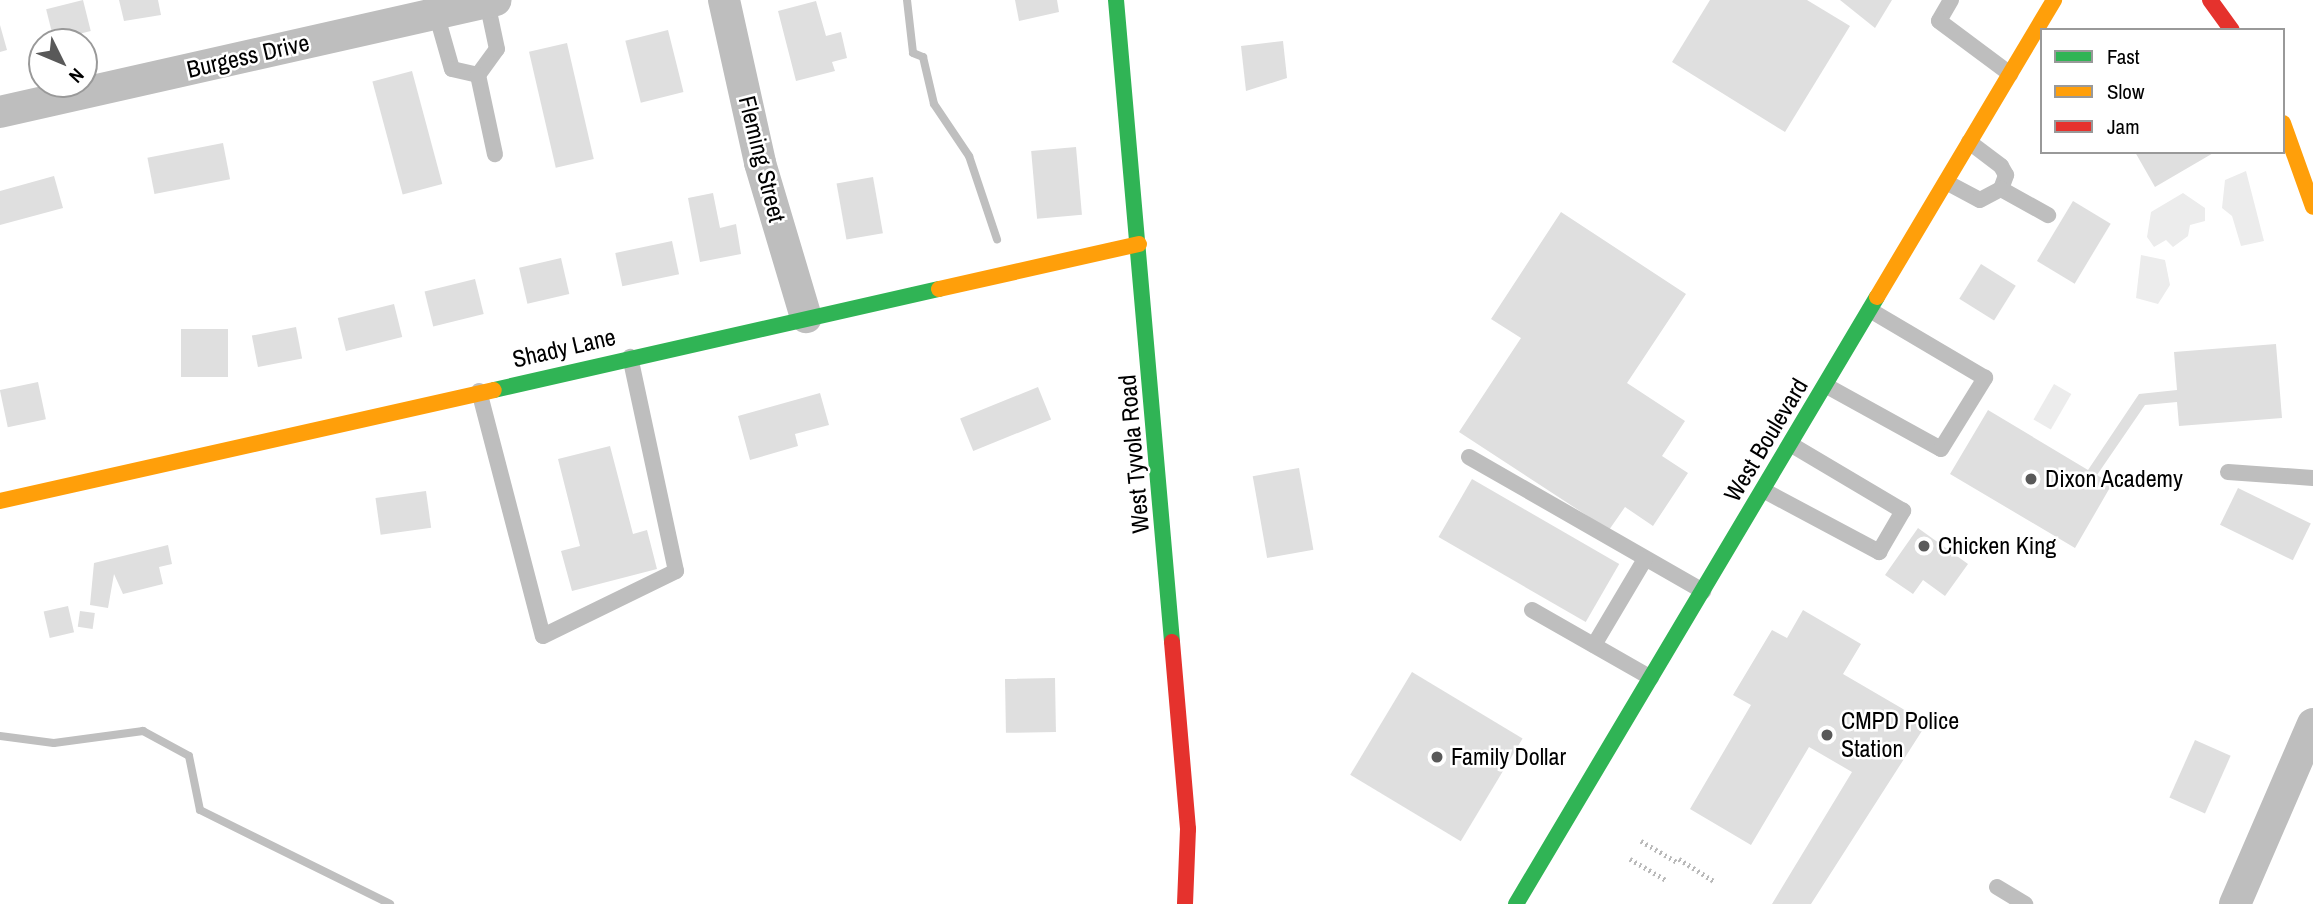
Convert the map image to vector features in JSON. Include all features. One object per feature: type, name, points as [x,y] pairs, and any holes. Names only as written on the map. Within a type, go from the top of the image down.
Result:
[{"type":"street","name":"Fleming Street","points":[[724,0],[760,163],[806,317]]},
{"type":"street","name":"West Tyvola Road","points":[[1116,0],[1188,829],[1185,904]]},
{"type":"street","name":"West Boulevard","points":[[1516,904],[2054,0]]},
{"type":"street","points":[[2210,0],[2231,28]]},
{"type":"street","name":"Burgess Drive","points":[[0,112],[491,1]]},
{"type":"street","points":[[2285,128],[2311,192]]},
{"type":"street","name":"Shady Lane","points":[[0,501],[1139,244]]},
{"type":"street","points":[[2235,904],[2313,724]]},
{"type":"lane","points":[[1951,0],[1938,21],[2010,74]]},
{"type":"lane","points":[[491,1],[497,48],[478,75],[495,154]]},
{"type":"lane","points":[[436,13],[452,69],[478,75]]},
{"type":"lane","points":[[1969,142],[2001,166],[2001,188]]},
{"type":"lane","points":[[1946,182],[1980,200],[2001,188]]},
{"type":"lane","points":[[2001,188],[2049,215]]},
{"type":"lane","points":[[1825,385],[1941,449],[1985,378],[1870,310]]},
{"type":"lane","points":[[479,391],[543,636],[676,572],[629,357]]},
{"type":"lane","points":[[1763,490],[1879,552],[1903,511],[1790,444]]},
{"type":"lane","points":[[1469,457],[1703,592]]},
{"type":"lane","points":[[2228,472],[2313,478]]},
{"type":"lane","points":[[1594,645],[1645,559]]},
{"type":"lane","points":[[1532,610],[1651,678]]},
{"type":"lane","points":[[1997,887],[2025,904]]},
{"type":"path","points":[[1642,841],[1714,881]]},
{"type":"path","points":[[1630,859],[1666,880]]},
{"type":"shaded area","points":[[2246,171],[2264,241],[2241,246],[2232,216],[2222,208],[2225,180]]},
{"type":"shaded area","points":[[2183,193],[2205,208],[2205,221],[2190,225],[2188,236],[2173,247],[2166,240],[2154,247],[2147,237],[2151,212]]},
{"type":"shaded area","points":[[2141,255],[2165,260],[2170,285],[2158,304],[2136,298]]},
{"type":"shaded area","points":[[2054,384],[2071,394],[2051,430],[2034,420]]},
{"type":"building","points":[[83,0],[90,28],[51,28],[46,9]]},
{"type":"building","points":[[119,0],[158,0],[161,15],[124,21]]},
{"type":"building","points":[[1015,0],[1057,0],[1059,12],[1019,21]]},
{"type":"building","points":[[1710,0],[1807,0],[1850,26],[1785,132],[1672,62]]},
{"type":"building","points":[[1840,0],[1892,0],[1875,28]]},
{"type":"building","points":[[816,1],[826,36],[841,32],[847,58],[832,62],[835,71],[796,81],[778,11]]},
{"type":"building","points":[[0,25],[7,50],[0,52]]},
{"type":"building","points":[[668,30],[683,92],[641,103],[625,41]]},
{"type":"building","points":[[1283,41],[1287,78],[1246,91],[1241,46]]},
{"type":"building","points":[[567,43],[594,159],[556,168],[529,52]]},
{"type":"building","points":[[412,71],[442,184],[403,195],[372,82]]},
{"type":"building","points":[[223,143],[230,179],[154,194],[147,158]]},
{"type":"building","points":[[1076,147],[1082,215],[1037,219],[1031,151]]},
{"type":"building","points":[[2136,154],[2212,154],[2155,187]]},
{"type":"building","points":[[54,176],[63,208],[0,225],[0,191]]},
{"type":"building","points":[[873,177],[883,233],[846,240],[837,183]]},
{"type":"building","points":[[713,193],[720,228],[736,224],[741,254],[700,262],[688,198]]},
{"type":"building","points":[[2073,201],[2111,224],[2075,284],[2037,261]]},
{"type":"building","points":[[1561,212],[1686,294],[1627,383],[1685,421],[1662,456],[1688,473],[1653,526],[1625,507],[1609,530],[1459,432],[1521,338],[1491,319]]},
{"type":"building","points":[[672,241],[679,274],[622,286],[615,253]]},
{"type":"building","points":[[561,258],[569,294],[527,304],[519,268]]},
{"type":"building","points":[[1981,264],[2016,286],[1994,320],[1959,299]]},
{"type":"building","points":[[475,279],[484,314],[433,327],[425,292]]},
{"type":"building","points":[[394,304],[402,337],[346,351],[338,318]]},
{"type":"building","points":[[296,327],[302,358],[258,367],[252,336]]},
{"type":"building","points":[[181,329],[228,329],[228,377],[181,377]]},
{"type":"building","points":[[2276,344],[2282,418],[2179,426],[2177,402],[2145,405],[2097,475],[2112,484],[2075,548],[1950,474],[1988,410],[2088,470],[2139,394],[2177,390],[2174,352]]},
{"type":"building","points":[[38,382],[46,419],[8,427],[0,390]]},
{"type":"building","points":[[1038,387],[1051,419],[973,451],[960,418]]},
{"type":"building","points":[[820,393],[829,425],[795,434],[798,446],[750,460],[738,416]]},
{"type":"building","points":[[610,446],[633,534],[647,530],[657,569],[572,591],[561,551],[580,546],[558,459]]},
{"type":"building","points":[[1299,468],[1313,550],[1267,558],[1253,476]]},
{"type":"building","points":[[1472,479],[1619,564],[1586,622],[1438,537]]},
{"type":"building","points":[[2238,488],[2311,524],[2293,560],[2220,525]]},
{"type":"building","points":[[426,491],[431,528],[381,535],[375,498]]},
{"type":"building","name":"Chicken King","points":[[1918,528],[1968,564],[1945,596],[1923,580],[1913,594],[1885,575]]},
{"type":"building","points":[[168,545],[172,564],[159,567],[163,584],[123,594],[114,574],[108,608],[90,605],[94,563]]},
{"type":"building","points":[[68,606],[74,632],[50,638],[44,612]]},
{"type":"building","name":"CMPD Police Station","points":[[1803,610],[1861,644],[1843,674],[1927,723],[1811,904],[1772,904],[1852,772],[1809,747],[1751,845],[1690,809],[1751,705],[1733,695],[1772,630],[1787,638]]},
{"type":"building","points":[[80,611],[95,613],[93,629],[78,627]]},
{"type":"building","name":"Family Dollar","points":[[1412,672],[1523,738],[1461,841],[1350,775]]},
{"type":"building","points":[[1055,678],[1056,732],[1006,733],[1005,679]]},
{"type":"building","points":[[2195,740],[2231,756],[2205,813],[2169,798]]},
{"type":"waterway","points":[[907,0],[913,53],[923,57],[934,104],[969,156],[997,239]]},
{"type":"waterway","points":[[0,736],[54,743],[143,731],[189,756],[200,810],[390,904]]},
{"type":"traffic: fast","points":[[1116,0],[1172,642]]},
{"type":"traffic: fast","points":[[494,390],[939,289]]},
{"type":"traffic: fast","points":[[1516,904],[1877,297]]},
{"type":"traffic: slow","points":[[1877,297],[2054,0]]},
{"type":"traffic: slow","points":[[2285,129],[2313,207]]},
{"type":"traffic: slow","points":[[939,289],[1139,244]]},
{"type":"traffic: slow","points":[[0,501],[494,390]]},
{"type":"traffic: jam","points":[[2210,0],[2231,28]]},
{"type":"traffic: jam","points":[[1172,642],[1188,829],[1185,904]]},
{"type":"place","name":"Dixon Academy","points":[[2031,479]]},
{"type":"place","name":"Chicken King","points":[[1924,546]]},
{"type":"place","name":"CMPD Police Station","points":[[1827,735]]},
{"type":"place","name":"Family Dollar","points":[[1437,757]]}]
